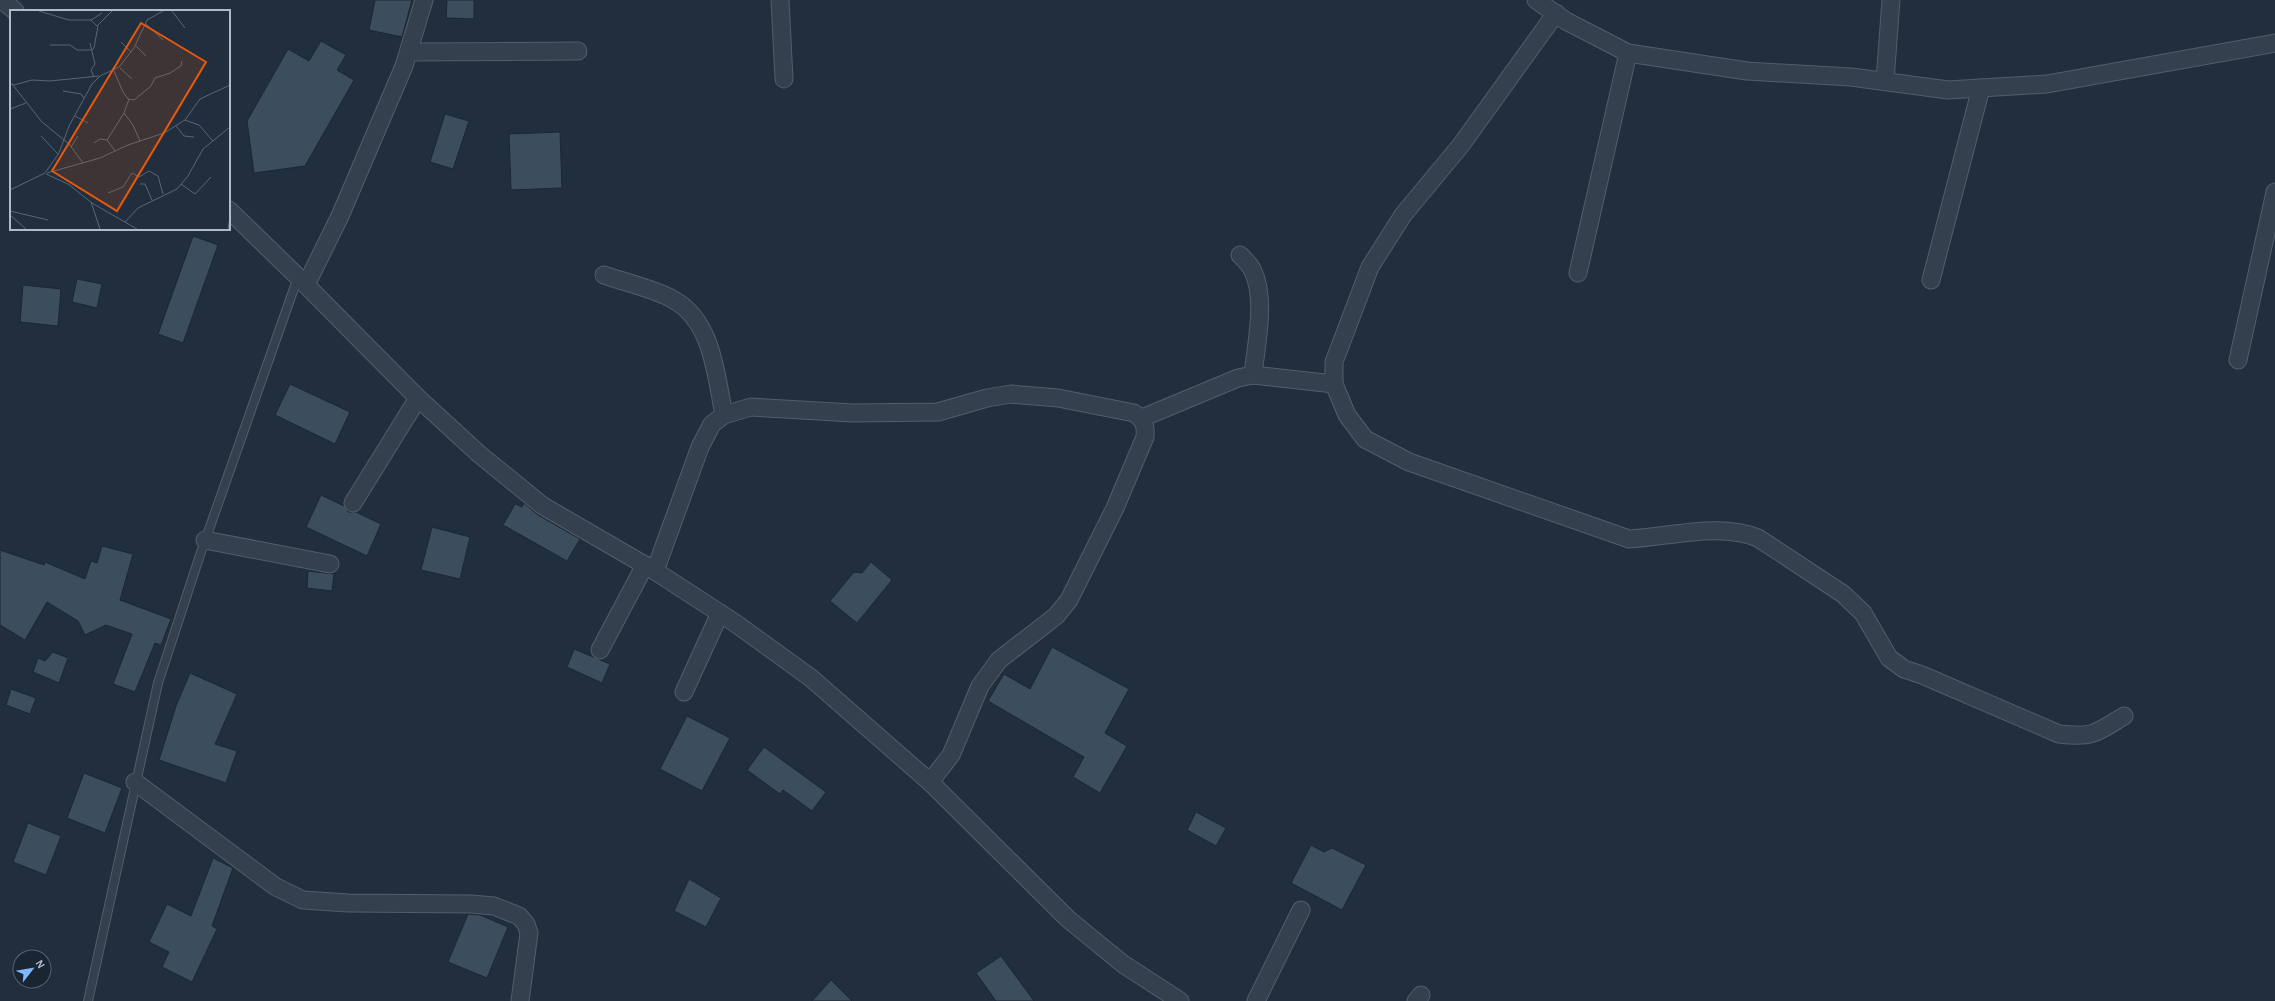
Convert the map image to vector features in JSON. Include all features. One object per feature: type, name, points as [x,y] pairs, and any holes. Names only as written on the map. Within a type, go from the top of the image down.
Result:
[{"type":"street","points":[[2,0],[14,10]]},
{"type":"street","points":[[302,281],[340,216],[409,52],[424,0]]},
{"type":"street","points":[[780,0],[784,79]]},
{"type":"street","points":[[1536,0],[1556,14],[1628,53],[1747,71],[1885,81],[1948,90],[2047,84],[2275,43]]},
{"type":"street","points":[[1885,81],[1891,0]]},
{"type":"street","points":[[1556,14],[1461,145],[1403,216],[1370,267],[1334,362],[1334,384],[1347,415],[1365,439],[1409,462],[1629,539],[1661,538],[1691,533],[1743,532],[1758,538],[1843,594],[1862,613],[1889,658],[1904,669],[1922,675],[2059,734],[2079,736],[2094,734],[2124,716]]},
{"type":"street","points":[[409,52],[578,51]]},
{"type":"street","points":[[1578,273],[1628,53]]},
{"type":"street","points":[[1931,280],[1981,88]]},
{"type":"street","points":[[2238,360],[2275,192]]},
{"type":"street","points":[[230,211],[418,398],[479,454],[543,506],[650,568],[720,614],[811,678],[930,782],[1068,919],[1123,964],[1180,1001]]},
{"type":"street","points":[[1240,255],[1252,269],[1258,288],[1260,314],[1253,375]]},
{"type":"street","points":[[604,275],[674,299],[694,318],[707,339],[714,361],[724,415]]},
{"type":"street","points":[[1142,418],[1238,378],[1253,375],[1334,384]]},
{"type":"street","points":[[600,650],[650,568],[700,447],[712,424],[724,415],[751,407],[860,413],[938,412],[987,398],[1011,394],[1058,398],[1134,413],[1142,418],[1146,426],[1145,437],[1115,508],[1069,600],[1056,616],[999,660],[980,686],[951,755],[930,782]]},
{"type":"street","points":[[353,503],[418,398]]},
{"type":"street","points":[[205,540],[330,564]]},
{"type":"street","points":[[684,692],[720,614]]},
{"type":"street","points":[[135,782],[276,887],[304,900],[348,903],[471,904],[494,906],[519,916],[526,924],[529,933],[520,1001]]},
{"type":"street","points":[[1256,1001],[1301,910]]},
{"type":"lane","points":[[88,1001],[119,866],[135,782],[158,683],[205,540],[302,281]]},
{"type":"building","points":[[375,0],[412,0],[402,37],[369,30]]},
{"type":"building","points":[[447,0],[474,0],[474,19],[446,18]]},
{"type":"building","points":[[321,41],[346,55],[337,70],[354,80],[305,166],[254,173],[247,121],[288,49],[309,61]]},
{"type":"building","points":[[445,114],[469,121],[453,169],[430,162]]},
{"type":"building","points":[[560,132],[562,188],[511,190],[509,134]]},
{"type":"building","points":[[193,236],[218,245],[183,343],[158,334]]},
{"type":"building","points":[[77,279],[102,284],[97,308],[72,302]]},
{"type":"building","points":[[23,285],[61,289],[58,326],[20,322]]},
{"type":"building","points":[[290,384],[350,412],[335,444],[275,415]]},
{"type":"building","points":[[321,495],[344,506],[348,512],[356,512],[381,524],[367,556],[306,527]]},
{"type":"building","points":[[524,503],[538,515],[580,539],[567,561],[503,525],[515,504],[522,507]]},
{"type":"building","points":[[432,527],[470,537],[460,579],[421,570]]},
{"type":"building","points":[[102,546],[133,554],[120,600],[171,619],[161,645],[155,643],[135,692],[113,684],[132,634],[106,625],[85,635],[78,621],[47,602],[25,640],[0,625],[0,550],[44,565],[45,562],[85,579],[91,561],[97,563]]},
{"type":"building","points":[[871,562],[892,580],[857,623],[830,601],[854,572],[862,573]]},
{"type":"building","points":[[308,571],[334,574],[332,591],[307,588]]},
{"type":"building","points":[[1052,647],[1129,689],[1105,733],[1127,746],[1100,793],[1073,777],[1084,757],[988,701],[1004,674],[1030,689]]},
{"type":"building","points":[[574,649],[610,664],[602,683],[567,667]]},
{"type":"building","points":[[53,652],[68,658],[59,683],[33,672],[38,658],[45,661]]},
{"type":"building","points":[[190,673],[237,694],[215,744],[237,751],[226,783],[159,760],[176,706]]},
{"type":"building","points":[[11,689],[36,698],[30,714],[6,705]]},
{"type":"building","points":[[687,716],[730,738],[702,791],[660,769]]},
{"type":"building","points":[[764,747],[826,792],[812,811],[783,790],[780,794],[747,770]]},
{"type":"building","points":[[84,773],[122,788],[105,833],[67,818]]},
{"type":"building","points":[[1196,812],[1226,828],[1216,846],[1187,830]]},
{"type":"building","points":[[28,823],[61,836],[46,875],[13,862]]},
{"type":"building","points":[[1311,845],[1324,852],[1332,848],[1366,865],[1342,910],[1291,883]]},
{"type":"building","points":[[213,858],[233,868],[212,926],[217,929],[192,982],[162,967],[169,952],[149,942],[167,904],[191,916]]},
{"type":"building","points":[[689,879],[721,898],[706,927],[674,911]]},
{"type":"building","points":[[468,914],[480,915],[508,927],[487,978],[448,962]]},
{"type":"building","points":[[1001,956],[1034,1001],[996,1001],[976,973]]},
{"type":"building","points":[[831,980],[852,1001],[812,1001]]}]
